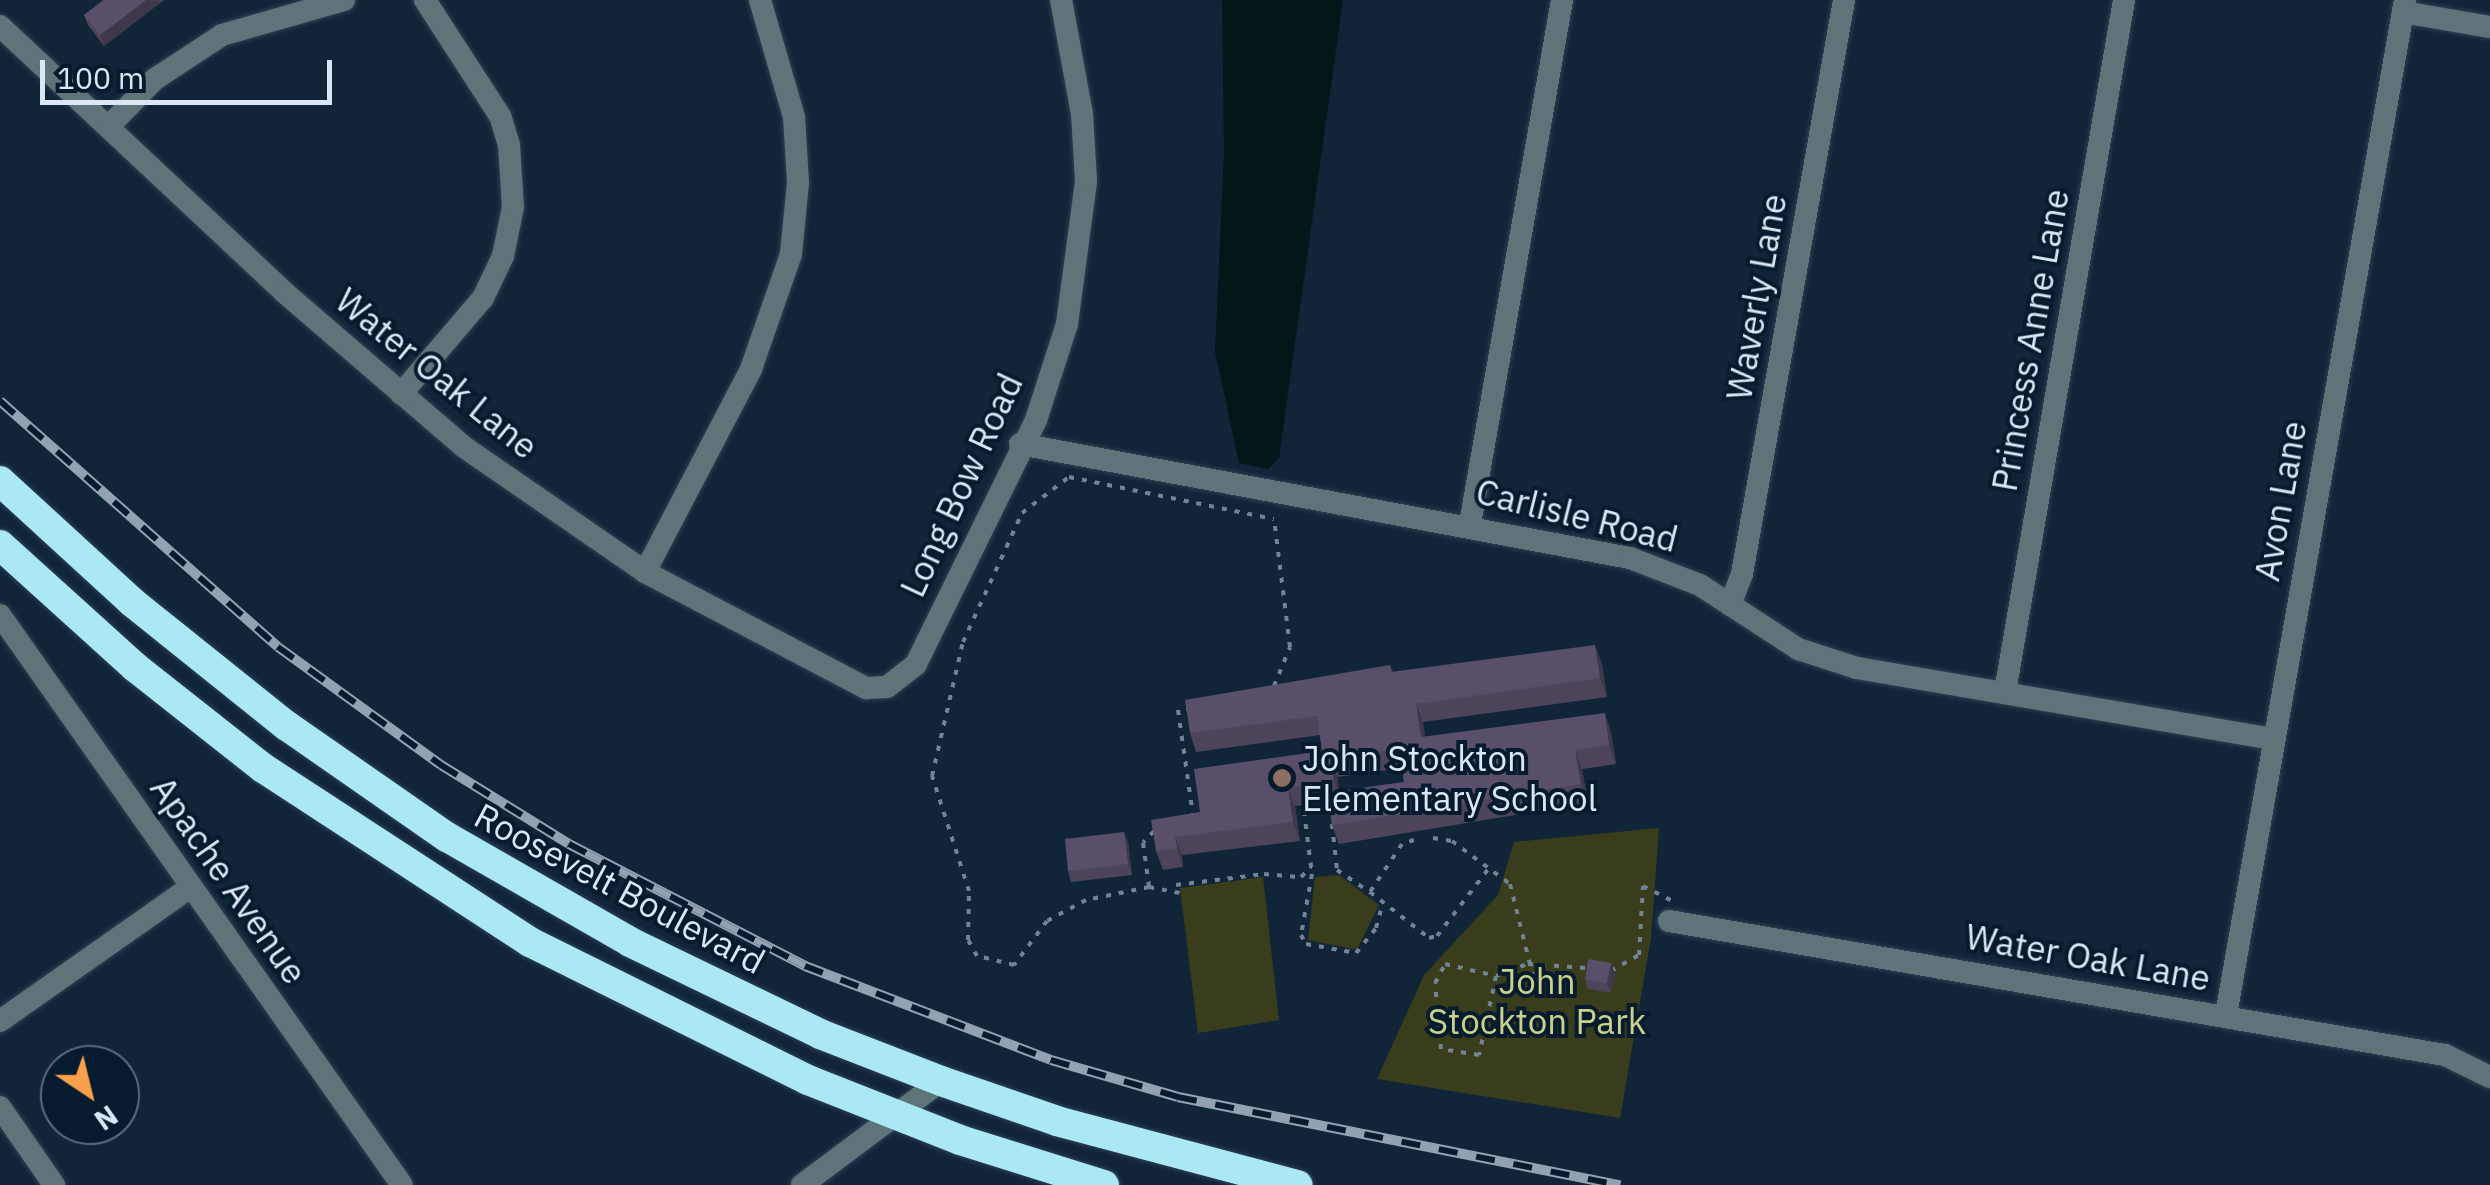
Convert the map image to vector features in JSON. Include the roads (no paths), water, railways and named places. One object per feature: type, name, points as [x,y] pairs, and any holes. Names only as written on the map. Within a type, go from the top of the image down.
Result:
[{"type":"highway","name":"Roosevelt Boulevard","points":[[0,481],[208,666],[447,837],[726,991],[941,1082],[1088,1130],[1298,1185]]},
{"type":"highway","points":[[0,545],[200,720],[391,857],[599,981],[895,1116],[1104,1185]]},
{"type":"street","points":[[109,126],[156,79],[222,35],[344,0]]},
{"type":"street","points":[[401,394],[483,298],[503,256],[513,207],[510,145],[500,116],[425,0]]},
{"type":"street","points":[[645,572],[751,369],[790,254],[798,182],[794,117],[760,0]]},
{"type":"street","name":"Long Bow Road","points":[[887,687],[916,664],[1020,444],[1036,420],[1067,324],[1082,231],[1082,114],[1061,0]]},
{"type":"street","points":[[1470,524],[1562,0]]},
{"type":"street","name":"Waverly Lane","points":[[1730,605],[1742,574],[1844,0]]},
{"type":"street","name":"Princess Anne Lane","points":[[2005,692],[2124,0]]},
{"type":"street","points":[[2404,6],[2490,27]]},
{"type":"street","name":"Avon Lane","points":[[2226,1016],[2404,6]]},
{"type":"street","name":"Water Oak Lane","points":[[0,26],[401,394],[464,447],[645,572],[847,684],[887,687]]},
{"type":"street","name":"Carlisle Road","points":[[1020,444],[1470,524],[1671,570],[1815,656],[2274,739]]},
{"type":"street","name":"Apache Avenue","points":[[0,614],[402,1185]]},
{"type":"street","points":[[0,1021],[191,887]]},
{"type":"street","name":"Water Oak Lane","points":[[1669,921],[2446,1055],[2490,1076]]},
{"type":"street","points":[[802,1185],[941,1082]]},
{"type":"street","points":[[0,1107],[54,1185]]},
{"type":"railway","points":[[0,401],[278,647],[441,765],[569,844],[805,966],[1051,1060],[1178,1097],[1620,1185]]},
{"type":"place","name":"John Stockton Elementary School","points":[[1282,778]]},
{"type":"park label","name":"John Stockton Park","points":[[1537,1001]]}]
